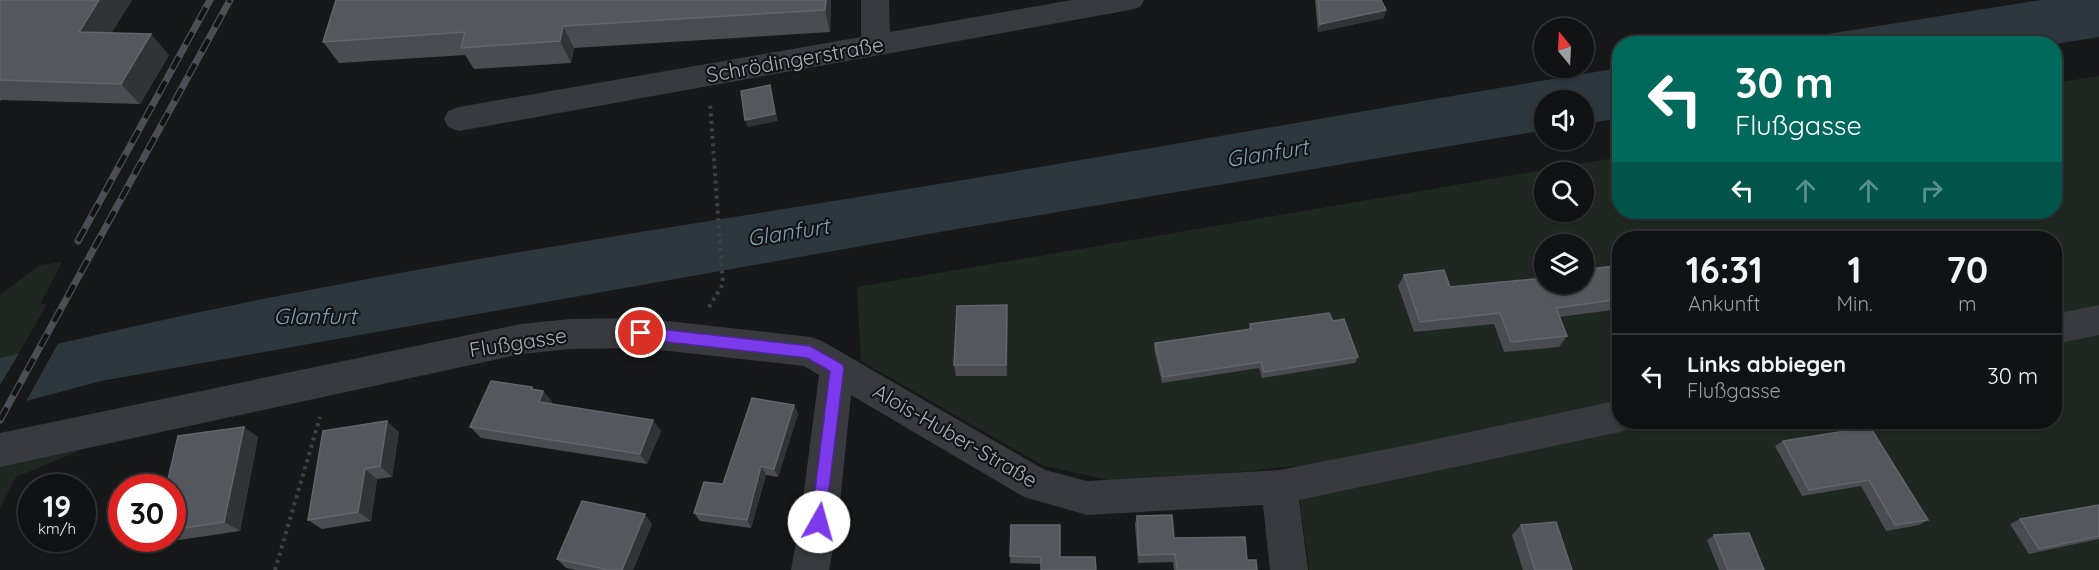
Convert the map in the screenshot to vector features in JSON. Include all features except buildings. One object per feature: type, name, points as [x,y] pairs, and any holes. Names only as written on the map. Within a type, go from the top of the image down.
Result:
[{"type":"street","points":[[875,0],[876,45]]},
{"type":"street","name":"Schrödingerstraße","points":[[459,119],[1130,0]]},
{"type":"street","points":[[2062,328],[2099,320]]},
{"type":"street","name":"Flußgasse","points":[[0,450],[521,339],[570,334],[641,333],[810,352],[837,368]]},
{"type":"street","points":[[810,570],[819,522],[837,368]]},
{"type":"street","name":"Alois-Huber-Straße","points":[[837,368],[1037,485],[1087,498],[1279,487],[1413,461],[1612,418]]},
{"type":"street","points":[[1279,487],[1289,570]]},
{"type":"path","points":[[708,76],[723,284]]},
{"type":"path","points":[[274,570],[331,379]]},
{"type":"shaded area","points":[[2099,76],[2099,570],[1309,570],[1295,466],[1125,484],[1042,465],[861,361],[857,287],[1534,172],[1534,222],[1594,222],[1594,162],[1591,162],[1612,158],[1612,219],[2062,219],[2062,82]]},
{"type":"shaded area","points":[[62,262],[40,304],[47,304],[19,353],[0,358],[0,295],[40,265]]},
{"type":"shaded area","points":[[84,449],[23,474],[18,474],[0,508],[0,465]]},
{"type":"water","points":[[2041,0],[2099,0],[2099,37],[2062,43],[2062,36],[1815,36]]},
{"type":"water","name":"Glanfurt","points":[[1612,69],[1612,119],[1594,122],[1594,90],[1534,90],[1534,132],[957,229],[101,381],[0,408],[0,358],[112,331],[449,264],[992,175],[1560,78],[1594,78],[1594,72]]},
{"type":"pier","points":[[60,340],[24,405],[0,411],[0,385],[21,350]]},
{"type":"railway","points":[[78,241],[210,0]]},
{"type":"railway","points":[[0,420],[230,0]]},
{"type":"route","points":[[641,333],[810,352],[837,368],[819,522]]}]
